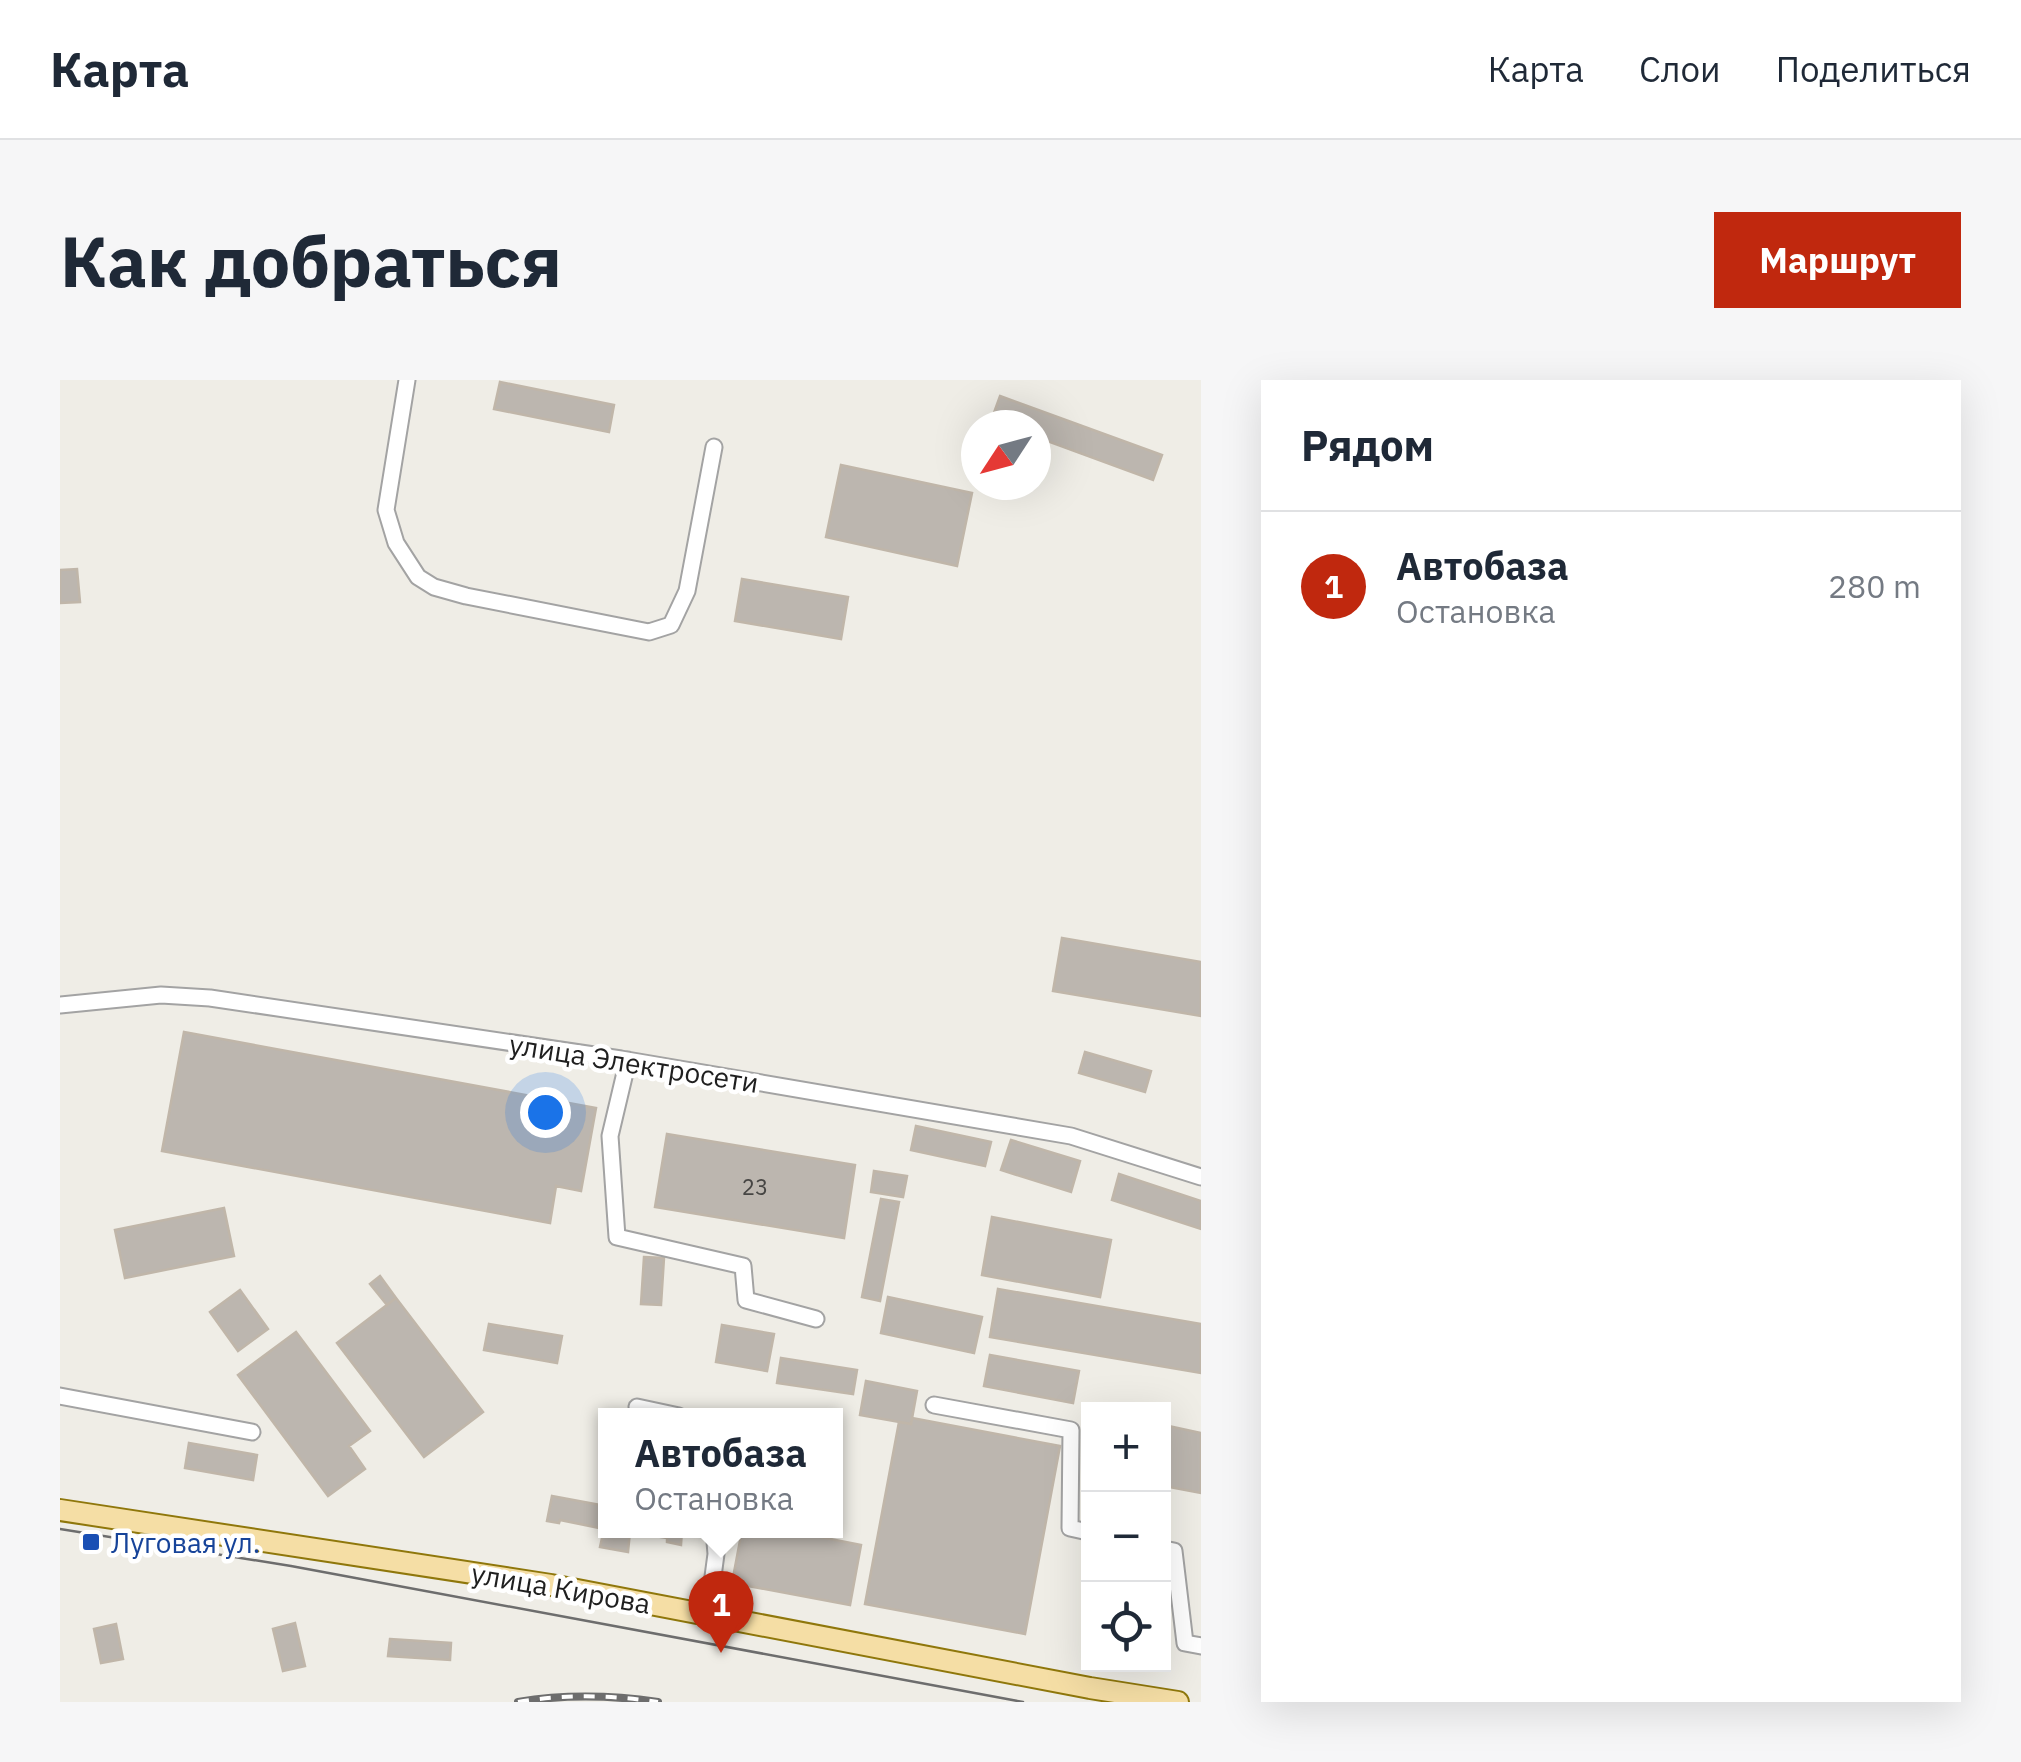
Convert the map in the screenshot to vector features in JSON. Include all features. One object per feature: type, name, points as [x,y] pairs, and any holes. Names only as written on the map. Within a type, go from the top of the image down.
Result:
[{"type":"main road","name":"улица Кирова","points":[[60,1510],[552,1585],[1178,1702]]},
{"type":"street","points":[[407,380],[386,510],[396,543],[418,577],[434,587],[466,596],[650,632],[671,625],[687,591],[714,447]]},
{"type":"street","name":"улица Электросети","points":[[60,1006],[162,995],[210,998],[628,1060],[1070,1136],[1201,1177]]},
{"type":"street","points":[[628,1060],[610,1136],[617,1237],[743,1266],[746,1300],[816,1319]]},
{"type":"street","points":[[60,1396],[252,1432]]},
{"type":"street","points":[[934,1405],[1071,1430],[1070,1528],[1081,1530]]},
{"type":"street","points":[[637,1407],[642,1408]]},
{"type":"street","points":[[708,1614],[715,1538]]},
{"type":"street","points":[[1171,1551],[1184,1643],[1201,1646]]},
{"type":"building","points":[[500,382],[614,405],[609,432],[494,409]]},
{"type":"building","points":[[1000,396],[1038,410],[995,410]]},
{"type":"building","points":[[1051,415],[1162,455],[1153,480],[1051,443]]},
{"type":"building","points":[[841,465],[961,491],[961,500],[971,500],[957,566],[826,537]]},
{"type":"building","points":[[77,569],[80,602],[60,603],[60,570]]},
{"type":"building","points":[[742,579],[848,597],[841,639],[735,621]]},
{"type":"building","points":[[1062,938],[1201,962],[1201,1016],[1053,991]]},
{"type":"building","points":[[184,1032],[596,1108],[581,1191],[556,1186],[550,1223],[162,1151]]},
{"type":"building","points":[[1085,1052],[1151,1071],[1145,1092],[1079,1073]]},
{"type":"building","points":[[916,1126],[991,1142],[985,1166],[911,1150]]},
{"type":"building","points":[[667,1134],[855,1165],[844,1238],[655,1207]]},
{"type":"building","points":[[1011,1140],[1080,1161],[1071,1192],[1001,1170]]},
{"type":"building","points":[[874,1171],[907,1176],[903,1197],[871,1192]]},
{"type":"building","points":[[1119,1174],[1201,1201],[1201,1229],[1112,1200]]},
{"type":"building","points":[[881,1199],[899,1202],[880,1301],[862,1297]]},
{"type":"building","points":[[224,1208],[234,1256],[125,1278],[115,1230]]},
{"type":"building","points":[[992,1217],[1111,1240],[1100,1297],[982,1275]]},
{"type":"building","points":[[644,1257],[664,1258],[661,1305],[641,1304]]},
{"type":"building","points":[[380,1276],[396,1298],[387,1305],[370,1284]]},
{"type":"building","points":[[998,1289],[1201,1324],[1201,1373],[990,1337]]},
{"type":"building","points":[[240,1290],[268,1329],[238,1351],[210,1312]]},
{"type":"building","points":[[888,1297],[982,1317],[974,1353],[881,1333]]},
{"type":"building","points":[[396,1298],[483,1412],[424,1457],[337,1343]]},
{"type":"building","points":[[489,1324],[562,1336],[557,1363],[484,1350]]},
{"type":"building","points":[[722,1325],[774,1334],[767,1371],[716,1362]]},
{"type":"building","points":[[296,1332],[370,1431],[349,1446],[365,1469],[328,1496],[238,1375]]},
{"type":"building","points":[[990,1355],[1079,1371],[1073,1403],[984,1386]]},
{"type":"building","points":[[781,1358],[857,1370],[853,1394],[777,1383]]},
{"type":"building","points":[[866,1381],[917,1391],[911,1424],[860,1415]]},
{"type":"building","points":[[912,1418],[1060,1446],[1025,1634],[865,1604],[899,1422],[911,1424]]},
{"type":"building","points":[[1171,1427],[1201,1433],[1201,1493],[1171,1487]]},
{"type":"building","points":[[189,1443],[257,1455],[253,1480],[185,1468]]},
{"type":"building","points":[[552,1496],[598,1505],[598,1528],[547,1521]]},
{"type":"building","points":[[602,1538],[629,1538],[628,1552],[600,1547]]},
{"type":"building","points":[[667,1538],[681,1538],[681,1545],[667,1542]]},
{"type":"building","points":[[740,1538],[826,1538],[861,1545],[850,1605],[732,1583]]},
{"type":"building","points":[[295,1623],[305,1666],[283,1671],[273,1629]]},
{"type":"building","points":[[116,1624],[123,1659],[101,1663],[94,1629]]},
{"type":"building","points":[[390,1639],[451,1643],[450,1660],[388,1656]]},
{"type":"tram line","points":[[60,1529],[291,1566],[1023,1702]]},
{"type":"railway","points":[[518,1702],[588,1696],[658,1702]]},
{"type":"place","name":"Луговая ул.","points":[[91,1542]]},
{"type":"place","name":"Автобаза","points":[[721,1653]]}]
